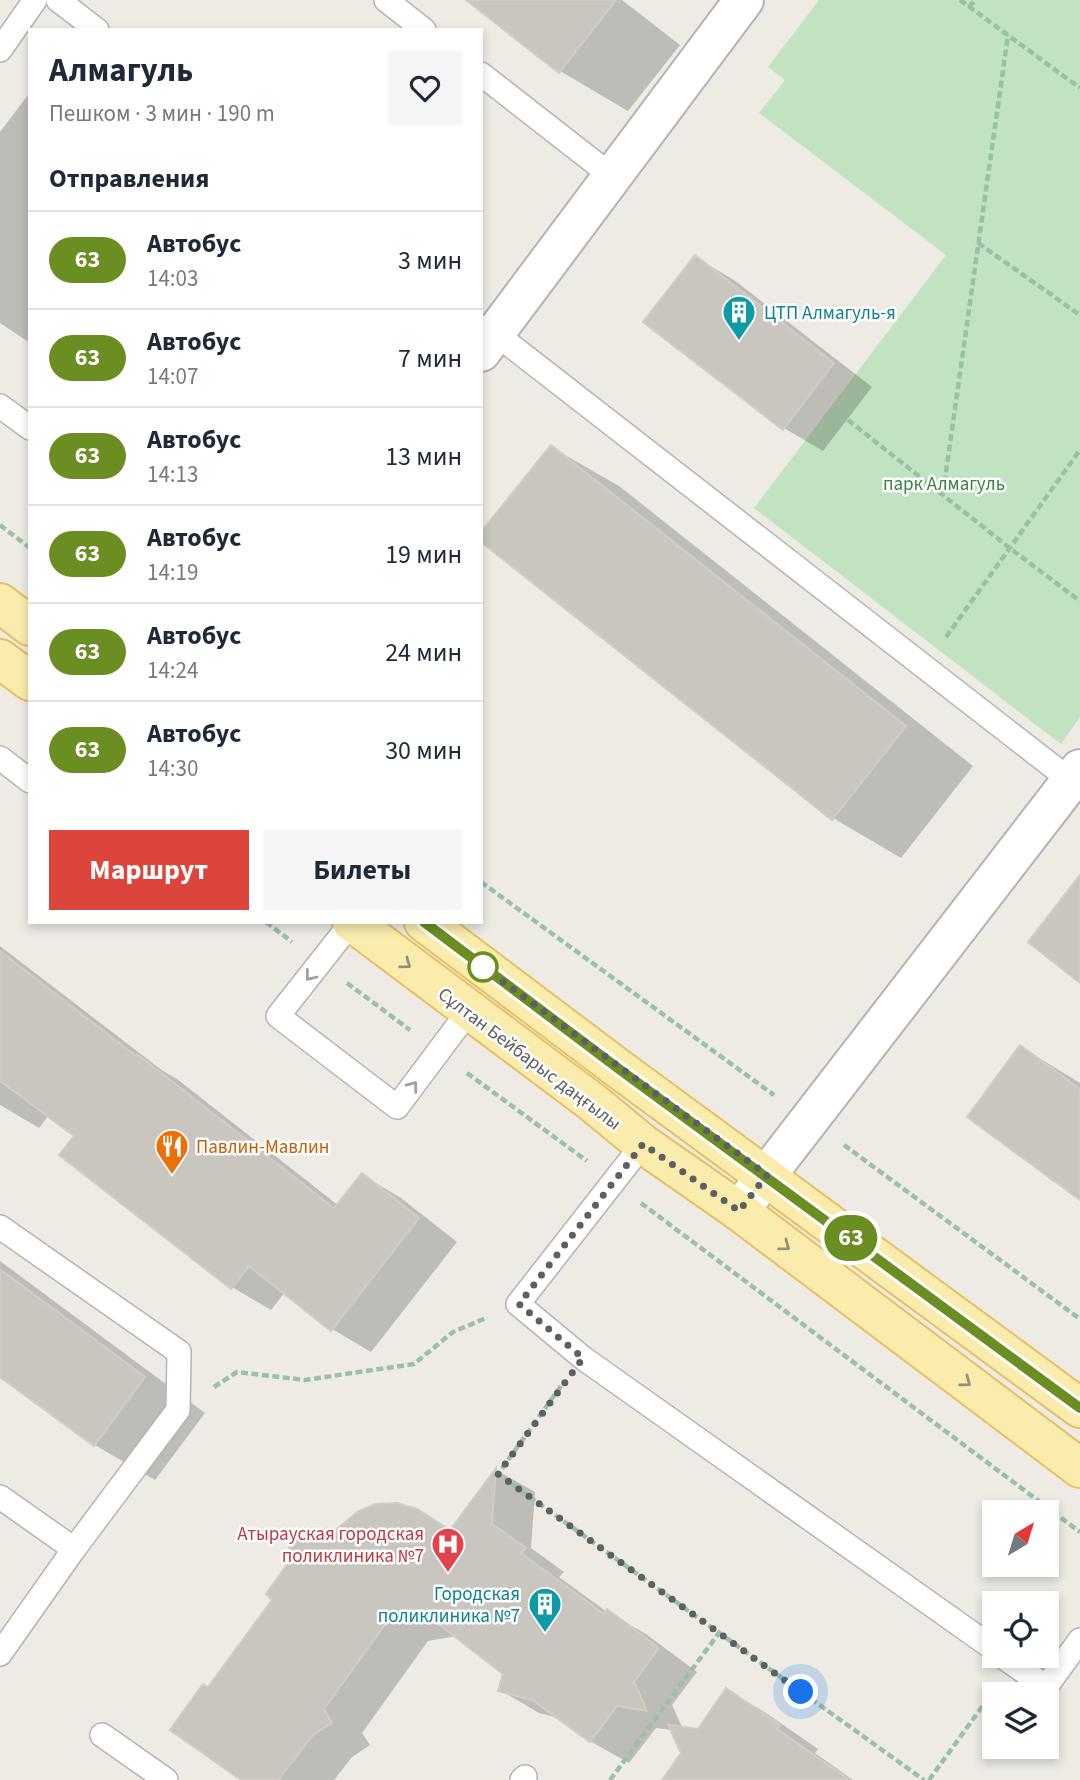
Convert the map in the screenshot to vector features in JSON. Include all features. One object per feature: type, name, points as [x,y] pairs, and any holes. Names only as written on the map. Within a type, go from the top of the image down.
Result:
[{"type":"main road","points":[[0,603],[28,624]]},
{"type":"main road","name":"Сұлтан Бейбарыс даңғылы","points":[[355,924],[468,1012],[592,1102],[643,1144],[739,1211],[1080,1468]]},
{"type":"main road","points":[[427,924],[1080,1408]]},
{"type":"street","points":[[486,336],[613,177],[730,5]]},
{"type":"street","points":[[739,1211],[1077,779]]},
{"type":"lane","points":[[0,50],[35,0]]},
{"type":"lane","points":[[58,0],[94,28]]},
{"type":"lane","points":[[386,0],[421,28]]},
{"type":"lane","points":[[483,76],[613,177]]},
{"type":"lane","points":[[486,336],[1077,779]]},
{"type":"lane","points":[[0,406],[28,427]]},
{"type":"lane","points":[[0,758],[28,779]]},
{"type":"lane","points":[[350,924],[278,1016],[397,1107],[468,1012]]},
{"type":"lane","points":[[643,1144],[519,1304],[583,1358],[982,1641]]},
{"type":"lane","points":[[0,1227],[179,1352],[178,1410],[0,1654]]},
{"type":"lane","points":[[0,1497],[74,1549]]},
{"type":"lane","points":[[1020,1668],[1046,1687],[1080,1640]]},
{"type":"lane","points":[[102,1735],[166,1780]]},
{"type":"path","points":[[960,0],[1080,88]]},
{"type":"path","points":[[970,7],[975,0]]},
{"type":"path","points":[[943,494],[1008,35]]},
{"type":"path","points":[[978,242],[1080,315]]},
{"type":"path","points":[[848,420],[1011,550],[1080,601]]},
{"type":"path","points":[[924,666],[1011,550],[1080,450]]},
{"type":"path","points":[[0,525],[28,546]]},
{"type":"path","points":[[269,924],[562,1141],[614,1183],[1080,1532]]},
{"type":"path","points":[[178,1410],[237,1372],[305,1380],[414,1364],[453,1332],[519,1304]]},
{"type":"path","points":[[583,1358],[498,1474],[924,1780]]},
{"type":"path","points":[[610,1780],[719,1633]]},
{"type":"path","points":[[929,1780],[996,1668]]},
{"type":"green space","name":"парк Алмагуль","points":[[819,0],[1080,0],[1080,717],[1061,744],[754,508],[946,255],[759,113],[785,80],[768,67]]},
{"type":"building","points":[[466,0],[616,0],[559,73]]},
{"type":"building","name":"ЦТП Алмагуль-я","points":[[695,255],[834,363],[783,430],[643,322]]},
{"type":"building","points":[[551,445],[906,726],[832,820],[483,544],[483,530]]},
{"type":"building","points":[[1080,875],[1080,983],[1028,942]]},
{"type":"building","points":[[0,951],[334,1208],[362,1173],[419,1218],[331,1331],[249,1266],[231,1289],[59,1155],[74,1136],[0,1081]]},
{"type":"building","points":[[1020,1045],[1080,1089],[1080,1200],[967,1117]]},
{"type":"building","points":[[0,1269],[145,1377],[94,1446],[0,1377]]},
{"type":"building","name":"Городская поликлиника №7","points":[[496,1468],[492,1524],[526,1548],[521,1553],[604,1614],[607,1609],[659,1648],[634,1682],[647,1711],[617,1706],[590,1742],[532,1700],[498,1691],[503,1674],[424,1613],[389,1619],[324,1709],[332,1723],[313,1735],[278,1780],[241,1780],[170,1730],[203,1684],[208,1687],[272,1600],[266,1594],[291,1559],[288,1541],[331,1534],[357,1512],[375,1504],[397,1503],[417,1509],[450,1530]]},
{"type":"building","points":[[726,1688],[780,1725],[777,1729],[850,1780],[662,1780],[681,1753],[668,1725],[698,1729]]},
{"type":"bus line","name":"63","points":[[427,924],[1080,1408]]},
{"type":"place","name":"ЦТП Алмагуль-я","points":[[739,342]]},
{"type":"place","name":"Павлин-Мавлин","points":[[172,1176]]},
{"type":"place","name":"Атырауская городская поликлиника №7","points":[[448,1574]]},
{"type":"place","name":"Городская поликлиника №7","points":[[545,1634]]},
{"type":"route","points":[[483,967],[767,1175],[739,1211],[643,1144],[519,1304],[583,1358],[498,1474],[801,1692]]}]
